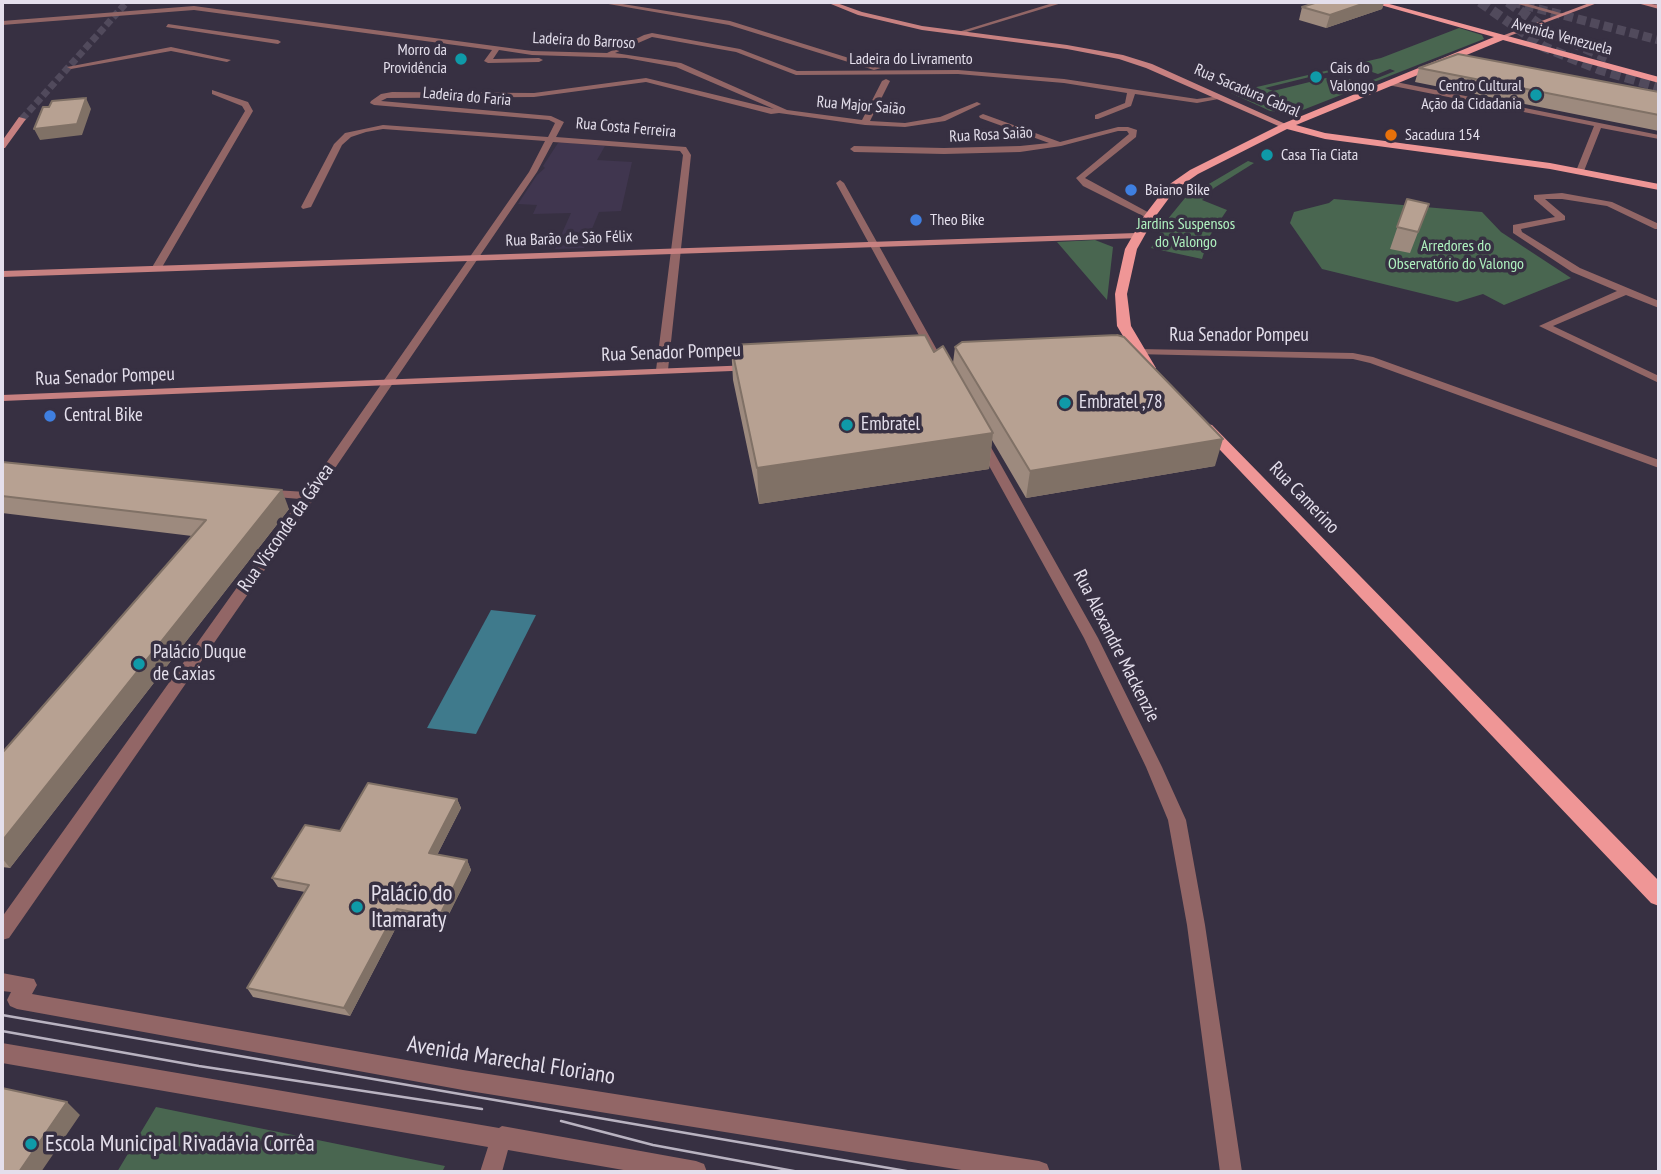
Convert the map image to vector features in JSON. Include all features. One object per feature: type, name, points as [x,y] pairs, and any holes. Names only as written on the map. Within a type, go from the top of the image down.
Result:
[{"type":"main road","name":"Avenida Venezuela","points":[[1374,2],[1659,80]]},
{"type":"main road","points":[[1166,385],[1130,353],[1121,294],[1127,260],[1137,236],[1164,195],[1181,180],[1286,126],[1502,37]]},
{"type":"main road","name":"Rua Sacadura Cabral","points":[[1286,126],[1325,136],[1580,171],[1659,187]]},
{"type":"main road","name":"Rua Camerino","points":[[1192,413],[1659,896]]},
{"type":"street","points":[[600,2],[723,21],[891,73]]},
{"type":"street","name":"Rua Sacadura Cabral","points":[[829,2],[897,23],[1120,57],[1149,66],[1286,126]]},
{"type":"street","points":[[958,33],[1062,2]]},
{"type":"street","points":[[1514,2],[1561,14]]},
{"type":"street","points":[[1502,37],[1597,2]]},
{"type":"street","points":[[1639,2],[1659,7]]},
{"type":"street","name":"Ladeira do Barroso","points":[[2,23],[194,8],[543,54],[609,54],[678,65],[780,108],[782,112]]},
{"type":"street","points":[[168,26],[278,42]]},
{"type":"street","name":"Ladeira do Livramento","points":[[609,54],[649,35],[738,50],[796,73],[988,74],[1132,90],[1197,101],[1220,98]]},
{"type":"street","points":[[71,67],[171,48],[226,60]]},
{"type":"street","points":[[497,48],[488,61],[501,63],[591,55]]},
{"type":"street","name":"Ladeira do Barroso","points":[[374,103],[392,93],[521,95],[646,80],[771,112],[782,112]]},
{"type":"street","points":[[865,122],[886,81]]},
{"type":"street","points":[[1391,83],[1659,137]]},
{"type":"street","points":[[1098,117],[1128,104],[1132,90]]},
{"type":"street","points":[[156,269],[249,111],[245,104],[215,92]]},
{"type":"street","name":"Ladeira do Faria","points":[[374,103],[558,120]]},
{"type":"street","name":"Rua Major Saião","points":[[782,112],[865,122],[920,124],[942,119],[977,104]]},
{"type":"street","points":[[983,116],[1061,144]]},
{"type":"street","points":[[2,146],[22,120]]},
{"type":"street","name":"Rua Visconde da Gávea","points":[[2,932],[533,172],[560,122],[558,120]]},
{"type":"street","points":[[1580,171],[1599,124]]},
{"type":"street","name":"Rua Costa Ferreira","points":[[306,207],[338,144],[354,132],[383,127],[552,138],[677,148],[686,151],[662,370]]},
{"type":"street","name":"Rua Rosa Saião","points":[[854,149],[984,151],[1061,144],[1118,129],[1128,129],[1133,135],[1080,178],[1086,184],[1150,216]]},
{"type":"street","points":[[840,183],[938,362],[924,363]]},
{"type":"street","points":[[1658,227],[1604,202],[1562,196],[1536,197],[1562,218],[1517,228],[1517,232],[1576,270],[1659,305]]},
{"type":"street","name":"Rua Barão de São Félix","points":[[2,274],[1137,236]]},
{"type":"street","points":[[1624,292],[1544,326],[1659,380]]},
{"type":"street","name":"Rua Senador Pompeu","points":[[1130,353],[1335,354],[1363,358],[1659,464]]},
{"type":"street","name":"Rua Senador Pompeu","points":[[2,398],[759,367]]},
{"type":"street","name":"Rua Alexandre Mackenzie","points":[[971,422],[1091,638],[1154,766],[1177,820],[1196,925],[1231,1172]]},
{"type":"street","points":[[253,491],[309,496]]},
{"type":"street","name":"Avenida Marechal Floriano","points":[[2,982],[27,985],[18,1000],[67,1009],[476,1082],[1039,1172]]},
{"type":"street","points":[[2,1053],[696,1172]]},
{"type":"street","points":[[491,1172],[502,1137]]},
{"type":"shaded area","points":[[558,143],[605,146],[597,160],[632,162],[621,211],[599,212],[584,248],[555,249],[571,213],[533,214],[537,205],[518,204],[537,175],[545,168],[543,166]]},
{"type":"green space","points":[[1459,28],[1482,35],[1484,39],[1295,113],[1270,111],[1231,93],[1381,58]],"holes":[[[1354,66],[1378,74],[1390,69],[1395,71],[1363,84],[1349,79],[1340,83],[1326,78],[1273,91],[1265,88]]]},
{"type":"green space","name":"Jardins Suspensos do Valongo","points":[[1248,161],[1254,163],[1214,188],[1202,200],[1227,210],[1209,237],[1202,259],[1151,248],[1167,220],[1185,198]]},
{"type":"green space","name":"Arredores do Observatório do Valongo","points":[[1334,199],[1482,212],[1501,232],[1571,278],[1504,305],[1483,294],[1457,302],[1322,269],[1290,223],[1294,212],[1329,203]]},
{"type":"green space","points":[[1095,240],[1113,247],[1107,300],[1057,242]]},
{"type":"green space","points":[[156,1107],[445,1166],[442,1172],[117,1172]]},
{"type":"water","points":[[491,610],[536,615],[476,734],[427,728]]},
{"type":"building","points":[[1318,2],[1368,2],[1330,15],[1302,7]]},
{"type":"building","points":[[1458,54],[1659,92],[1659,115],[1419,68]]},
{"type":"building","points":[[86,98],[77,124],[34,129],[43,107],[49,107],[52,101]]},
{"type":"building","points":[[1407,199],[1429,204],[1418,232],[1397,227]]},
{"type":"building","name":"Embratel","points":[[925,335],[934,352],[943,346],[993,433],[757,468],[731,345]]},
{"type":"building","name":"Embratel ,78","points":[[1117,335],[1124,337],[1223,439],[1030,471],[955,347],[962,342]]},
{"type":"building","points":[[2,462],[282,490],[2,841],[2,753],[206,520],[2,496]]},
{"type":"building","name":"Palácio do Itamaraty","points":[[368,783],[457,799],[429,853],[467,860],[439,917],[397,909],[344,1008],[247,988],[309,885],[272,878],[305,825],[340,831]]},
{"type":"building","name":"Escola Municipal Rivadávia Corrêa","points":[[2,1088],[67,1102],[19,1172],[2,1172]]},
{"type":"tunnel","points":[[22,119],[127,2]]},
{"type":"tunnel","points":[[1480,2],[1544,47],[1601,70],[1659,87]]},
{"type":"tunnel","points":[[1508,2],[1551,33],[1607,58]]},
{"type":"tunnel","points":[[1512,2],[1659,40]]},
{"type":"tram line","points":[[1651,2],[1659,4]]},
{"type":"tram line","points":[[2,1015],[912,1172]]},
{"type":"tram line","points":[[2,1031],[199,1066],[482,1109]]},
{"type":"tram line","points":[[561,1121],[653,1145],[799,1172]]},
{"type":"place","name":"Morro da Providência","points":[[461,59]]},
{"type":"place","name":"Cais do Valongo","points":[[1316,77]]},
{"type":"place","name":"Centro Cultural Ação da Cidadania","points":[[1536,95]]},
{"type":"place","name":"Sacadura 154","points":[[1391,135]]},
{"type":"place","name":"Casa Tia Ciata","points":[[1267,155]]},
{"type":"place","name":"Baiano Bike","points":[[1131,190]]},
{"type":"place","name":"Theo Bike","points":[[916,220]]},
{"type":"place","name":"Embratel ,78","points":[[1065,403]]},
{"type":"place","name":"Central Bike","points":[[50,416]]},
{"type":"place","name":"Embratel","points":[[847,425]]},
{"type":"place","name":"Palácio Duque de Caxias","points":[[139,664]]},
{"type":"place","name":"Palácio do Itamaraty","points":[[357,907]]},
{"type":"place","name":"Escola Municipal Rivadávia Corrêa","points":[[31,1144]]}]
